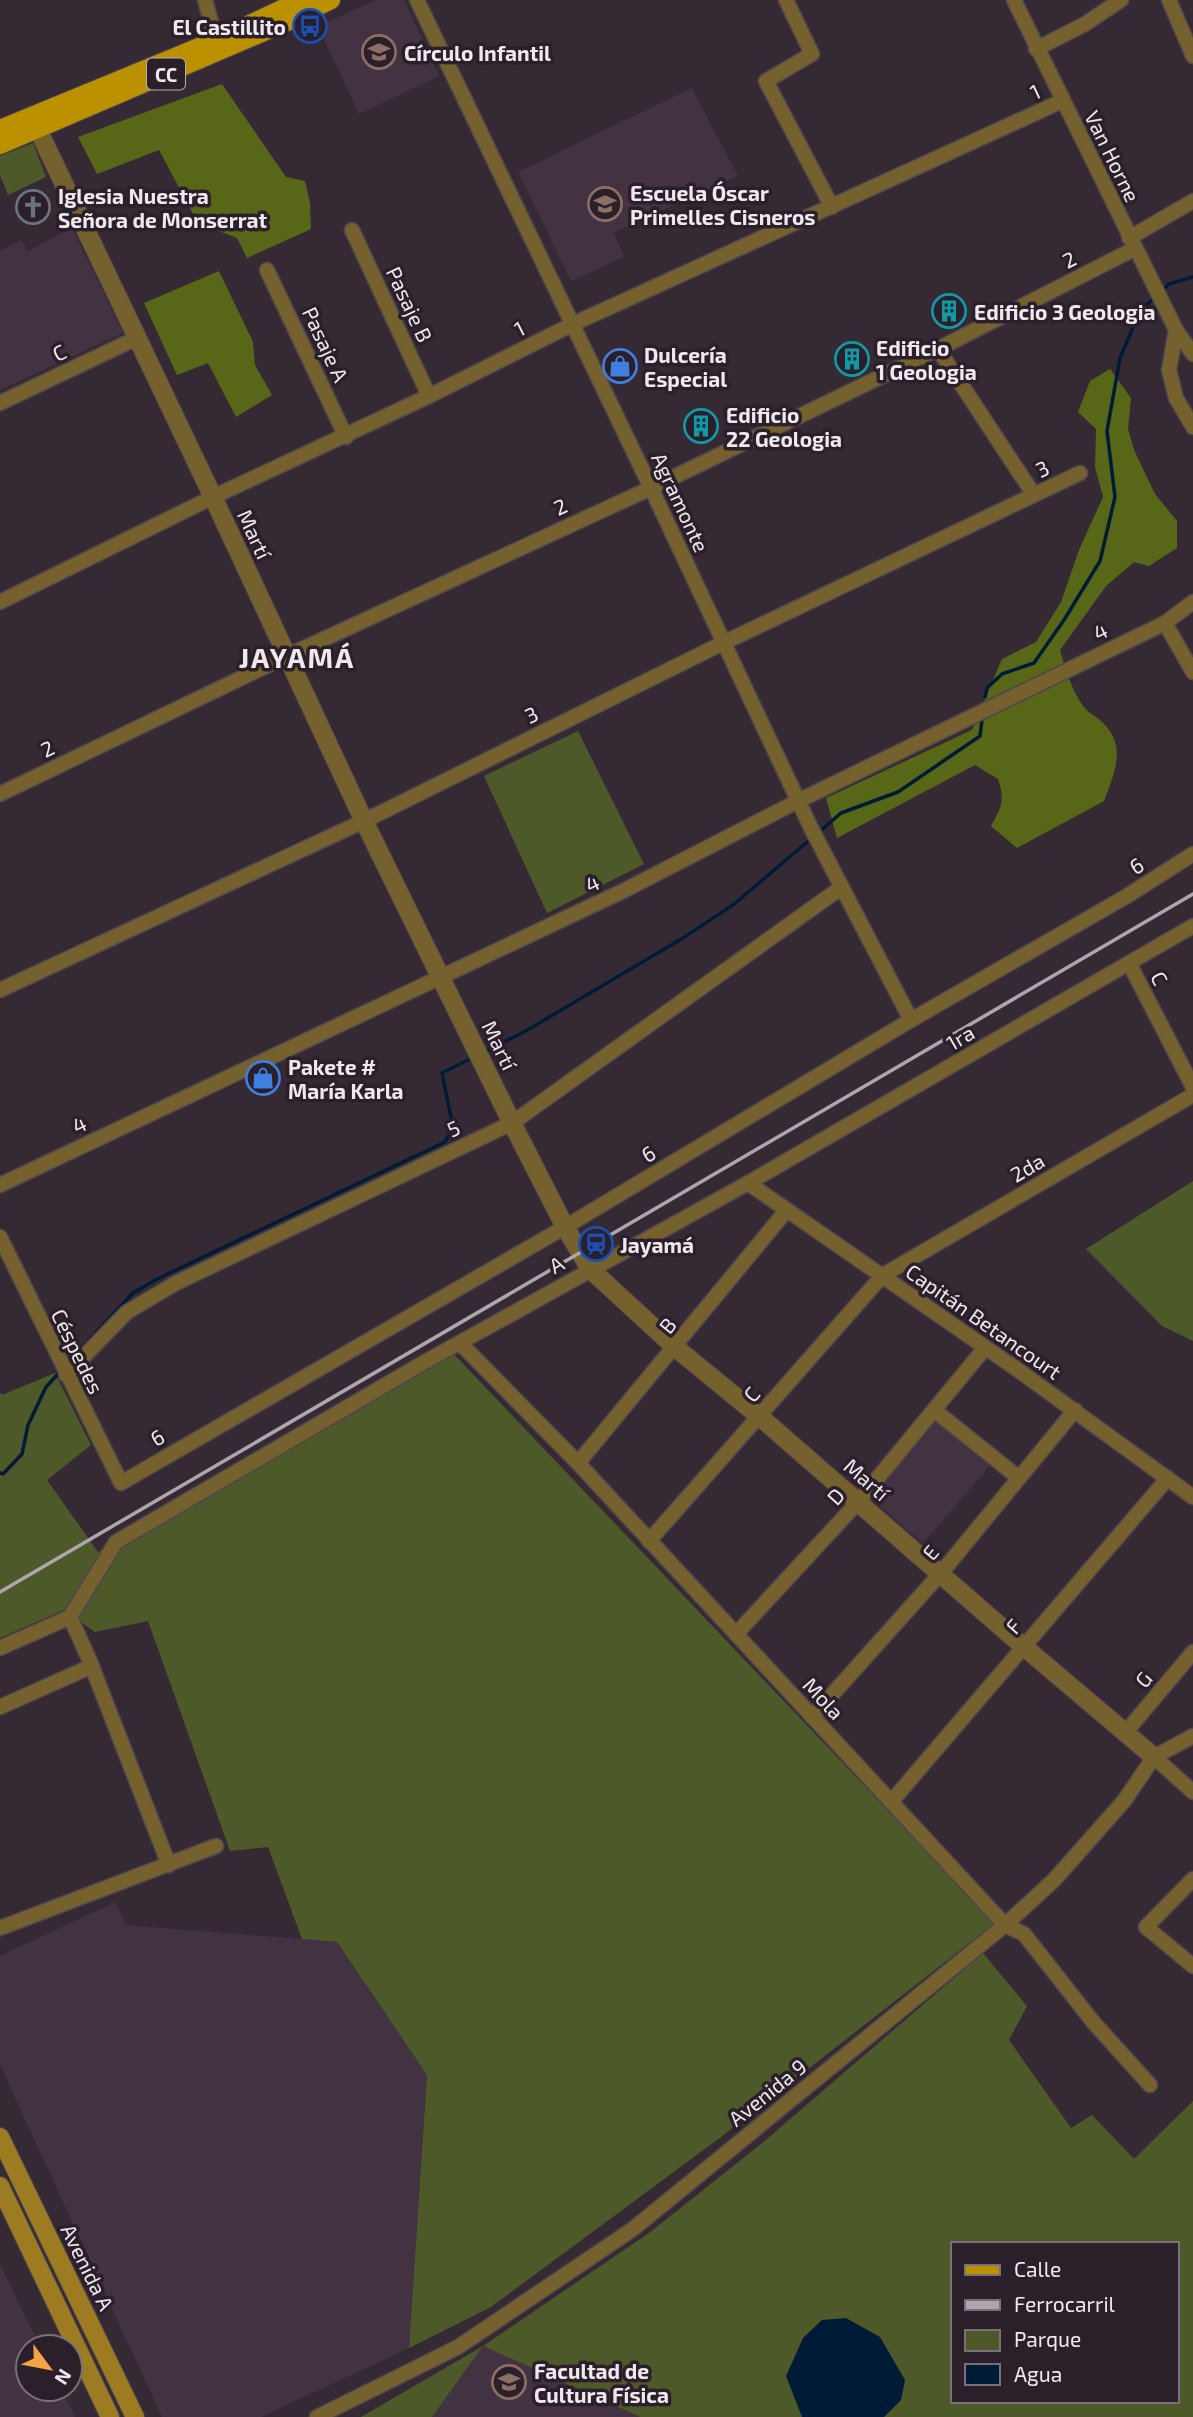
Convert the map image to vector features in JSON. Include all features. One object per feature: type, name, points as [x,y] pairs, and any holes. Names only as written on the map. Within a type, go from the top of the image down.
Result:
[{"type":"main road","name":"CC","points":[[0,145],[34,123],[301,0]]},
{"type":"main road","name":"CC","points":[[0,129],[34,123],[287,22],[331,0]]},
{"type":"main road","name":"Avenida A","points":[[0,2137],[135,2417]]},
{"type":"main road","points":[[0,2186],[110,2417]]},
{"type":"street","points":[[205,0],[216,40]]},
{"type":"street","name":"Agramonte","points":[[417,0],[811,828],[911,1020]]},
{"type":"street","points":[[786,0],[812,54],[766,81],[832,207]]},
{"type":"street","name":"Van Horne","points":[[1014,0],[1161,303],[1175,330],[1193,354]]},
{"type":"street","points":[[1169,0],[1193,56]]},
{"type":"street","points":[[1036,49],[1085,24],[1121,1]]},
{"type":"street","name":"1","points":[[0,601],[429,396],[573,324],[1062,101]]},
{"type":"street","name":"Martí","points":[[34,123],[214,497],[364,821],[512,1123],[565,1227],[590,1269],[676,1348],[760,1416],[1193,1792]]},
{"type":"street","name":"2","points":[[0,794],[287,656],[651,488],[938,349],[1132,243],[1193,201]]},
{"type":"street","name":"Pasaje B","points":[[352,230],[429,396]]},
{"type":"street","name":"Pasaje A","points":[[267,270],[346,436]]},
{"type":"street","points":[[1175,330],[1169,370],[1176,398],[1193,427]]},
{"type":"street","name":"C","points":[[0,403],[137,338]]},
{"type":"street","points":[[938,349],[1034,495]]},
{"type":"street","name":"3","points":[[0,990],[364,821],[723,643],[1080,472]]},
{"type":"street","name":"4","points":[[0,1185],[623,891],[798,801],[1165,623],[1193,602]]},
{"type":"street","points":[[1165,623],[1193,672]]},
{"type":"street","name":"6","points":[[121,1483],[565,1227],[911,1020],[1127,896],[1193,854]]},
{"type":"street","name":"5","points":[[64,1370],[127,1312],[176,1283],[512,1123],[842,887]]},
{"type":"street","name":"1ra","points":[[748,1184],[1193,926]]},
{"type":"street","name":"C","points":[[1129,963],[1193,1087]]},
{"type":"street","name":"2da","points":[[883,1275],[1193,1095]]},
{"type":"street","name":"Capitán Betancourt","points":[[748,1184],[1075,1410],[1193,1497]]},
{"type":"street","name":"A","points":[[70,1617],[116,1542],[590,1269],[748,1184]]},
{"type":"street","name":"B","points":[[578,1463],[786,1212]]},
{"type":"street","name":"Céspedes","points":[[0,1237],[121,1483]]},
{"type":"street","name":"C","points":[[649,1541],[883,1275]]},
{"type":"street","name":"Mola","points":[[460,1343],[578,1463],[1005,1925],[1024,1934],[1094,2023],[1150,2085]]},
{"type":"street","name":"D","points":[[736,1634],[858,1502],[985,1348]]},
{"type":"street","points":[[934,1410],[1019,1478]]},
{"type":"street","name":"E","points":[[812,1717],[941,1573],[1075,1410]]},
{"type":"street","name":"F","points":[[891,1802],[1168,1478]]},
{"type":"street","points":[[0,1648],[70,1617],[92,1666],[169,1865]]},
{"type":"street","name":"G","points":[[1125,1733],[1193,1652]]},
{"type":"street","points":[[0,1707],[92,1666]]},
{"type":"street","name":"Avenida 9","points":[[317,2417],[458,2347],[633,2230],[1005,1925],[1072,1861],[1125,1801],[1154,1757],[1193,1736]]},
{"type":"street","points":[[0,1928],[216,1846]]},
{"type":"street","points":[[1193,1879],[1146,1927],[1193,1966]]},
{"type":"shaded area","name":"Círculo Infantil","points":[[375,0],[404,0],[439,76],[359,114],[318,27]]},
{"type":"shaded area","name":"Escuela Óscar Primelles Cisneros","points":[[692,88],[738,176],[614,232],[624,257],[571,281],[518,172]]},
{"type":"shaded area","points":[[72,228],[123,333],[0,390],[0,251],[21,240],[28,251]]},
{"type":"shaded area","points":[[935,1421],[990,1466],[923,1543],[872,1499]]},
{"type":"shaded area","points":[[115,1902],[126,1925],[337,1942],[427,2075],[409,2348],[261,2417],[162,2417],[0,2065],[0,1956]]},
{"type":"shaded area","points":[[0,2265],[33,2333],[14,2333],[14,2403],[68,2403],[75,2417],[0,2417]]},
{"type":"shaded area","name":"Facultad de Cultura Física","points":[[483,2346],[640,2417],[432,2417]]},
{"type":"green space","points":[[222,84],[286,177],[305,181],[310,203],[311,229],[247,258],[237,238],[198,223],[159,150],[97,174],[78,137]]},
{"type":"green space","points":[[33,143],[46,177],[8,195],[0,175],[0,156]]},
{"type":"green space","points":[[219,271],[253,342],[255,365],[272,395],[236,417],[208,363],[177,375],[144,303]]},
{"type":"green space","points":[[1110,369],[1131,398],[1128,429],[1134,450],[1155,494],[1177,521],[1177,548],[1149,566],[1134,562],[1106,586],[1060,650],[1079,700],[1085,709],[1104,724],[1115,742],[1116,761],[1104,801],[1017,848],[991,826],[1001,803],[998,779],[975,765],[837,838],[826,798],[972,730],[1002,659],[1036,642],[1061,602],[1079,550],[1103,497],[1095,467],[1096,429],[1078,412],[1090,381]]},
{"type":"green space","points":[[578,731],[644,864],[547,913],[484,776]]},
{"type":"green space","points":[[1193,1181],[1193,1341],[1162,1326],[1086,1249]]},
{"type":"green space","points":[[449,1349],[995,1923],[721,2137],[491,2307],[409,2348],[427,2075],[337,1942],[302,1939],[268,1847],[230,1851],[148,1621],[95,1632],[64,1610],[0,1638],[0,1393],[2,1395],[55,1373],[91,1445],[47,1480],[98,1552]]},
{"type":"green space","points":[[983,1953],[1027,2006],[1009,2040],[1071,2128],[1092,2115],[1134,2159],[1193,2101],[1193,2417],[640,2417],[483,2346],[649,2233],[761,2144]]},
{"type":"green space","points":[[483,2346],[432,2417],[361,2417]]},
{"type":"water","points":[[846,2318],[880,2337],[905,2380],[901,2400],[884,2417],[802,2417],[786,2376],[803,2338],[822,2320]]},
{"type":"waterway","points":[[1161,292],[1169,284],[1193,277]]},
{"type":"waterway","points":[[985,697],[987,688],[1002,674],[1034,663],[1100,561],[1115,497],[1107,431],[1120,358],[1140,311],[1155,297]]},
{"type":"waterway","points":[[818,833],[841,813],[898,792],[980,736],[982,720]]},
{"type":"waterway","points":[[482,1053],[524,1032],[683,938],[733,905],[812,838]]},
{"type":"waterway","points":[[68,1363],[133,1293],[157,1279],[445,1142],[453,1127],[442,1073],[472,1058]]},
{"type":"waterway","points":[[0,1473],[3,1474],[22,1454],[28,1425],[46,1387],[60,1372]]},
{"type":"railway","points":[[0,1592],[1193,894]]},
{"type":"place","name":"El Castillito","points":[[310,26]]},
{"type":"place","name":"Círculo Infantil","points":[[379,52]]},
{"type":"place","name":"Escuela Óscar Primelles Cisneros","points":[[605,204]]},
{"type":"place","name":"Iglesia Nuestra Señora de Monserrat","points":[[33,207]]},
{"type":"place","name":"Edificio 3 Geologia","points":[[949,311]]},
{"type":"place","name":"Edificio 1 Geologia","points":[[852,359]]},
{"type":"place","name":"Dulcería Especial","points":[[620,366]]},
{"type":"place","name":"Edificio 22 Geologia","points":[[701,426]]},
{"type":"place","name":"Pakete # María Karla","points":[[263,1078]]},
{"type":"place","name":"Jayamá","points":[[596,1244]]},
{"type":"place","name":"Facultad de Cultura Física","points":[[509,2382]]},
{"type":"district","name":"JAYAMÁ","points":[[297,657]]}]
